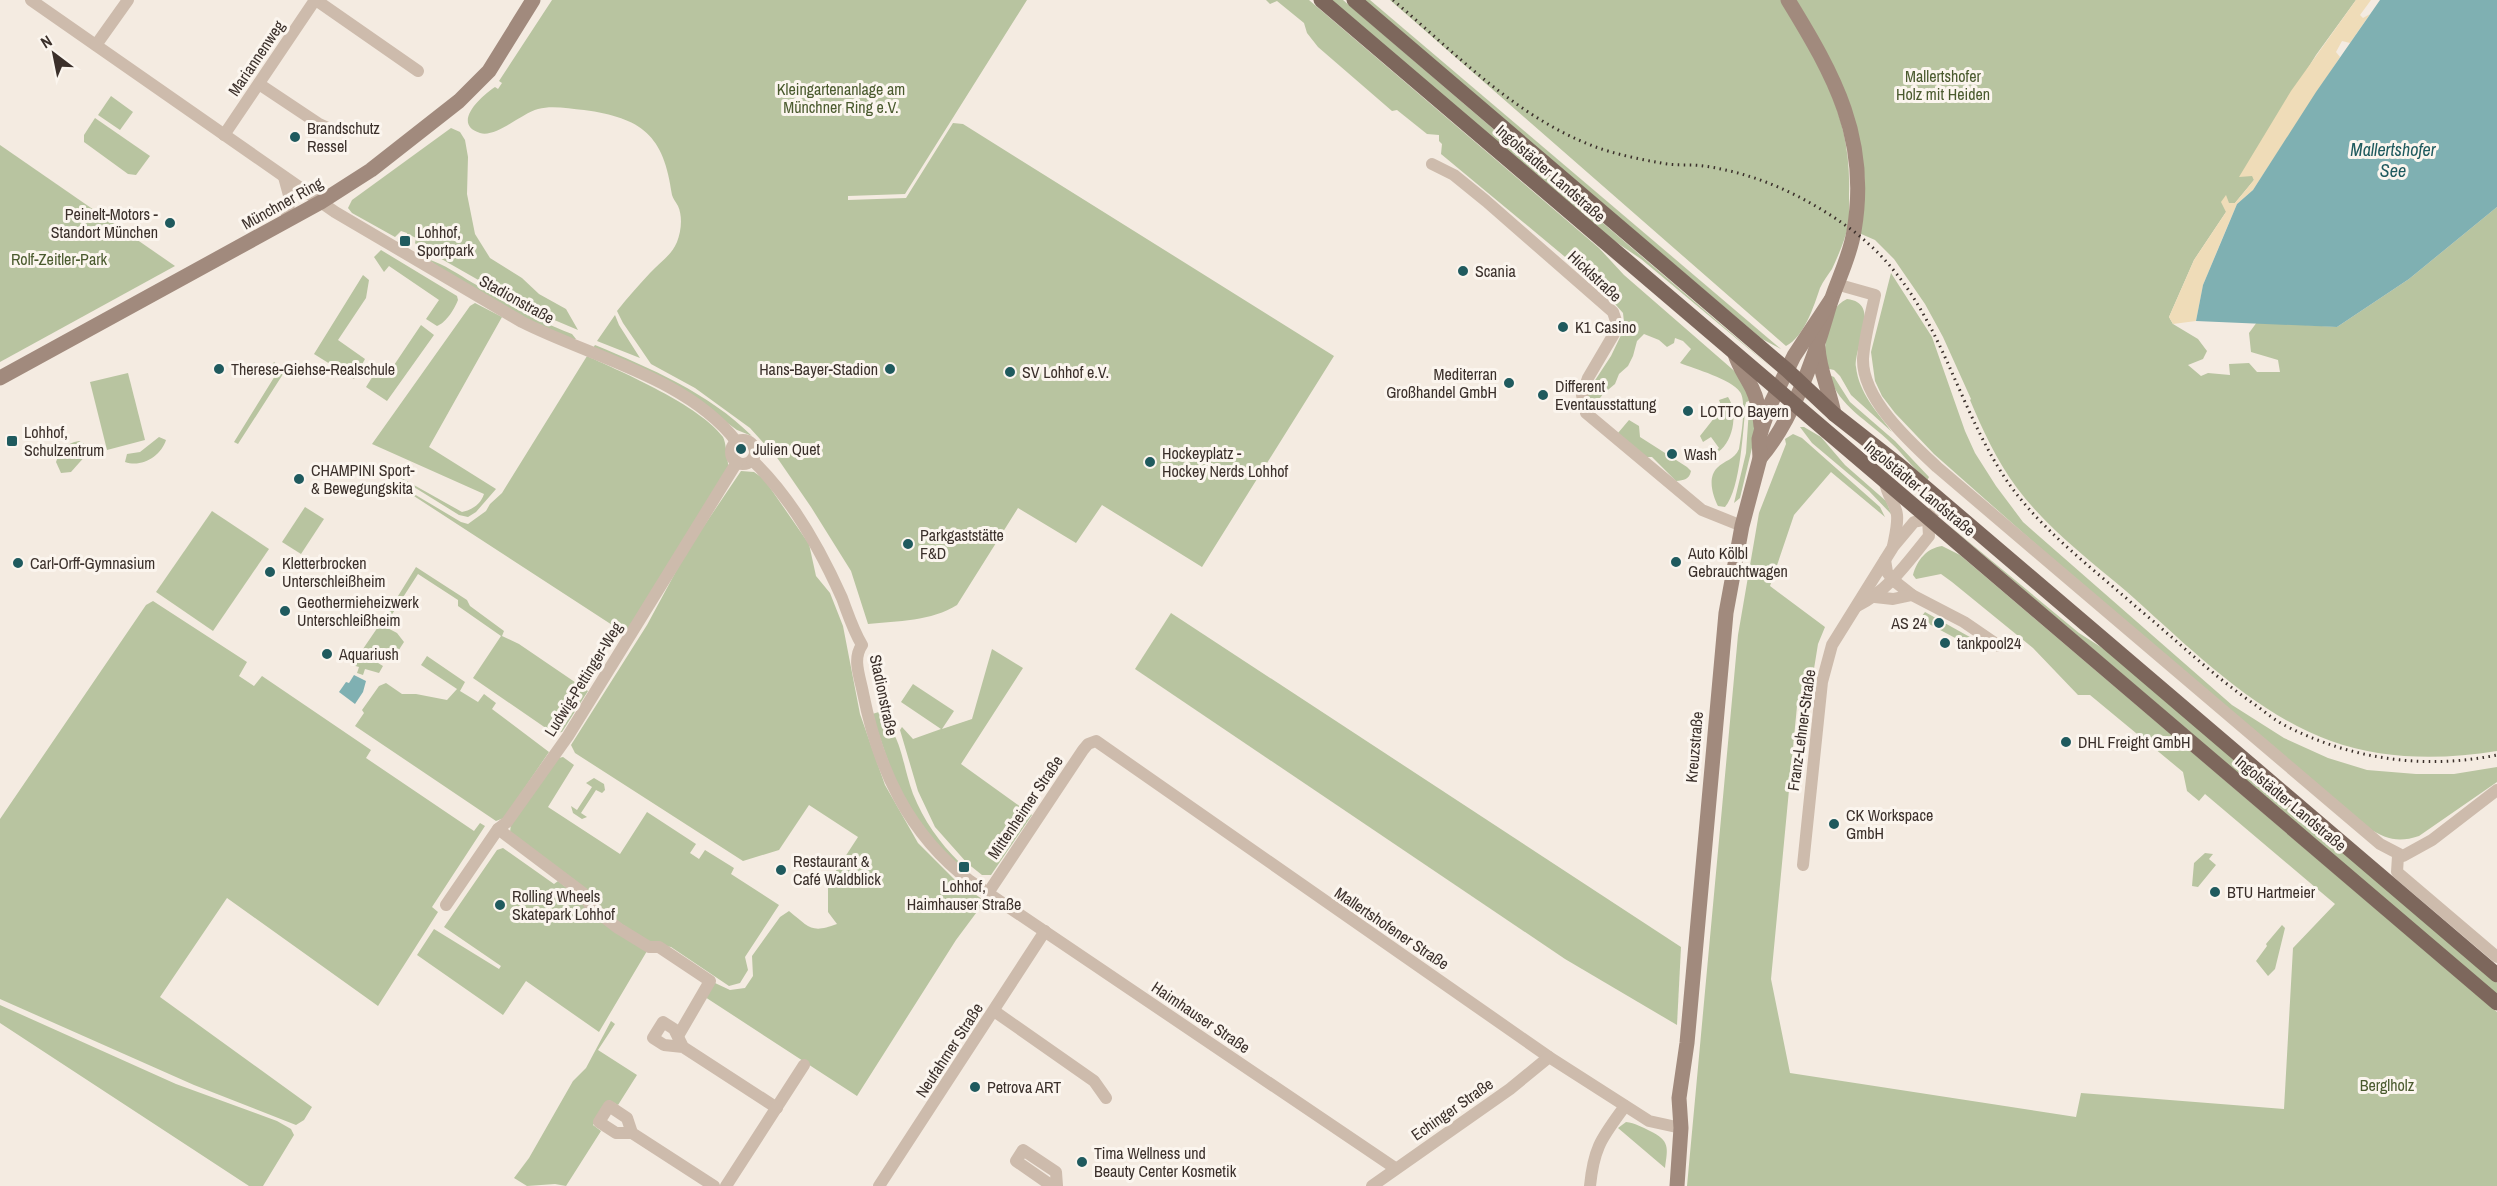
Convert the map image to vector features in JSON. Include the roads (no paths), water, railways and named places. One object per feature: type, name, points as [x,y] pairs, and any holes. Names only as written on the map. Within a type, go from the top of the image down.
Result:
[{"type":"main road","name":"Münchner Ring","points":[[0,378],[286,222],[371,170],[459,101],[489,71],[533,0]]},
{"type":"main road","name":"Ingolstädter Landstraße","points":[[1321,0],[2497,1003]]},
{"type":"main road","name":"Ingolstädter Landstraße","points":[[1354,0],[1787,370],[1834,414],[1942,502],[2497,975]]},
{"type":"main road","points":[[1788,0],[1822,56],[1841,97],[1850,122],[1858,174],[1854,232],[1831,300]]},
{"type":"main road","name":"Kreuzstraße","points":[[1677,1186],[1681,1128],[1690,1099],[1687,1043],[1725,614],[1742,526],[1760,458],[1759,440],[1762,428],[1787,370],[1831,300]]},
{"type":"main road","name":"Kreuzstraße","points":[[1760,458],[1771,445],[1801,384],[1818,344],[1831,300]]},
{"type":"main road","points":[[1818,344],[1819,363],[1830,394],[1834,414]]},
{"type":"main road","name":"Kreuzstraße","points":[[1735,354],[1739,369],[1751,386],[1757,401],[1762,428]]},
{"type":"street","name":"Stadionstraße","points":[[31,0],[321,202],[522,322],[547,335],[622,364],[670,388],[698,406],[730,433],[736,441],[746,440],[752,443],[756,451],[752,460],[769,477],[801,522],[842,598],[862,645],[856,657],[865,705],[880,755],[898,800],[933,848],[965,877],[988,893]]},
{"type":"street","points":[[96,45],[128,0]]},
{"type":"street","points":[[315,0],[418,71]]},
{"type":"street","name":"Mariannenweg","points":[[224,135],[315,0]]},
{"type":"street","points":[[259,84],[319,124],[332,130]]},
{"type":"street","name":"Hicklstraße","points":[[1432,164],[1454,175],[1486,201],[1613,312],[1617,327],[1588,378],[1582,395],[1586,413],[1702,510],[1742,526]]},
{"type":"street","points":[[284,177],[290,199],[286,222]]},
{"type":"street","name":"Ingolstädter Landstraße","points":[[1836,284],[1875,295],[1863,358],[1865,379],[1878,402],[1900,430],[1937,467],[2152,652],[2364,831],[2398,856]]},
{"type":"street","points":[[736,441],[731,452],[736,462],[743,464],[752,460]]},
{"type":"street","name":"Ludwig-Pettinger-Weg","points":[[446,905],[498,829],[507,822],[568,736],[736,462]]},
{"type":"street","points":[[1885,482],[1887,495],[1896,508],[1898,516],[1893,547]]},
{"type":"street","name":"Franz-Lehner-Straße","points":[[1803,865],[1822,682],[1832,645],[1857,606],[1867,585],[1893,547],[1914,522],[1928,519],[1942,502]]},
{"type":"street","name":"Franz-Lehner-Straße","points":[[1857,606],[1875,597],[1893,580],[1929,536],[1928,519]]},
{"type":"street","points":[[1885,560],[1887,572],[1893,580],[1912,595],[1964,622],[1999,646]]},
{"type":"street","points":[[1867,585],[1875,597]]},
{"type":"street","name":"Franz-Lehner-Straße","points":[[1875,597],[1893,599],[1912,595]]},
{"type":"street","name":"Mittenheimer Straße","points":[[988,893],[1083,750],[1092,741]]},
{"type":"street","name":"Mallertshofener Straße","points":[[1092,741],[1100,742],[1549,1057],[1649,1121],[1681,1128]]},
{"type":"street","points":[[2497,790],[2425,844],[2403,856],[2398,856],[2397,872],[2497,957]]},
{"type":"street","points":[[498,829],[583,893],[591,907],[618,928],[649,947],[659,947],[710,981],[680,1041],[777,1108]]},
{"type":"street","name":"Haimhauser Straße","points":[[988,893],[1395,1168]]},
{"type":"street","name":"Neufahrner Straße","points":[[879,1186],[1045,932]]},
{"type":"street","points":[[994,1011],[1094,1081],[1106,1098]]},
{"type":"street","name":"Echinger Straße","points":[[1372,1186],[1510,1089],[1536,1070],[1549,1057]]},
{"type":"street","points":[[726,1186],[804,1065]]},
{"type":"street","points":[[1590,1186],[1592,1164],[1598,1145],[1625,1106]]},
{"type":"street","points":[[632,1133],[714,1186]]},
{"type":"water","name":"Mallertshofer See","points":[[2380,0],[2497,0],[2497,207],[2409,279],[2337,327],[2196,321],[2203,285],[2237,204],[2253,190],[2316,92]]},
{"type":"water","points":[[354,675],[366,681],[363,692],[355,704],[339,692]]},
{"type":"railway","points":[[1393,0],[1487,82],[1512,101],[1565,133],[1593,146],[1627,156],[1666,164],[1699,165],[1763,181],[1800,197],[1852,230],[1882,257],[1925,316],[1988,449],[2020,499],[2083,562],[2208,669],[2276,720],[2309,737],[2335,746],[2388,758],[2442,761],[2497,755]]},
{"type":"place","name":"Brandschutz Ressel","points":[[295,137]]},
{"type":"place","name":"Peinelt-Motors - Standort München","points":[[170,223]]},
{"type":"place","name":"Lohhof, Sportpark","points":[[405,241]]},
{"type":"place","name":"Scania","points":[[1463,271]]},
{"type":"place","name":"K1 Casino","points":[[1563,327]]},
{"type":"place","name":"Therese-Giehse-Realschule","points":[[219,369]]},
{"type":"place","name":"Hans-Bayer-Stadion","points":[[890,369]]},
{"type":"place","name":"SV Lohhof e.V.","points":[[1010,372]]},
{"type":"place","name":"Mediterran Großhandel GmbH","points":[[1509,383]]},
{"type":"place","name":"Different Eventausstattung","points":[[1543,395]]},
{"type":"place","name":"LOTTO Bayern","points":[[1688,411]]},
{"type":"place","name":"Lohhof, Schulzentrum","points":[[12,441]]},
{"type":"place","name":"Julien Quet","points":[[741,449]]},
{"type":"place","name":"Wash","points":[[1672,454]]},
{"type":"place","name":"Hockeyplatz - Hockey Nerds Lohhof","points":[[1150,462]]},
{"type":"place","name":"CHAMPINI Sport- & Bewegungskita","points":[[299,479]]},
{"type":"place","name":"Parkgaststätte F&D","points":[[908,544]]},
{"type":"place","name":"Auto Kölbl Gebrauchtwagen","points":[[1676,562]]},
{"type":"place","name":"Carl-Orff-Gymnasium","points":[[18,563]]},
{"type":"place","name":"Kletterbrocken Unterschleißheim","points":[[270,572]]},
{"type":"place","name":"Geothermieheizwerk Unterschleißheim","points":[[285,611]]},
{"type":"place","name":"AS 24","points":[[1939,623]]},
{"type":"place","name":"tankpool24","points":[[1945,643]]},
{"type":"place","name":"Aquariush","points":[[327,654]]},
{"type":"place","name":"DHL Freight GmbH","points":[[2066,742]]},
{"type":"place","name":"CK Workspace GmbH","points":[[1834,824]]},
{"type":"place","name":"Lohhof, Haimhauser Straße","points":[[964,867]]},
{"type":"place","name":"Restaurant & Café Waldblick","points":[[781,870]]},
{"type":"place","name":"BTU Hartmeier","points":[[2215,892]]},
{"type":"place","name":"Rolling Wheels Skatepark Lohhof","points":[[500,905]]},
{"type":"place","name":"Petrova ART","points":[[975,1087]]},
{"type":"place","name":"Tima Wellness und Beauty Center Kosmetik","points":[[1082,1162]]},
{"type":"park label","name":"Mallertshofer Holz mit Heiden","points":[[1943,85]]},
{"type":"park label","name":"Kleingartenanlage am Münchner Ring e.V.","points":[[841,98]]},
{"type":"park label","name":"Rolf-Zeitler-Park","points":[[59,259]]},
{"type":"park label","name":"Berglholz","points":[[2387,1085]]}]
